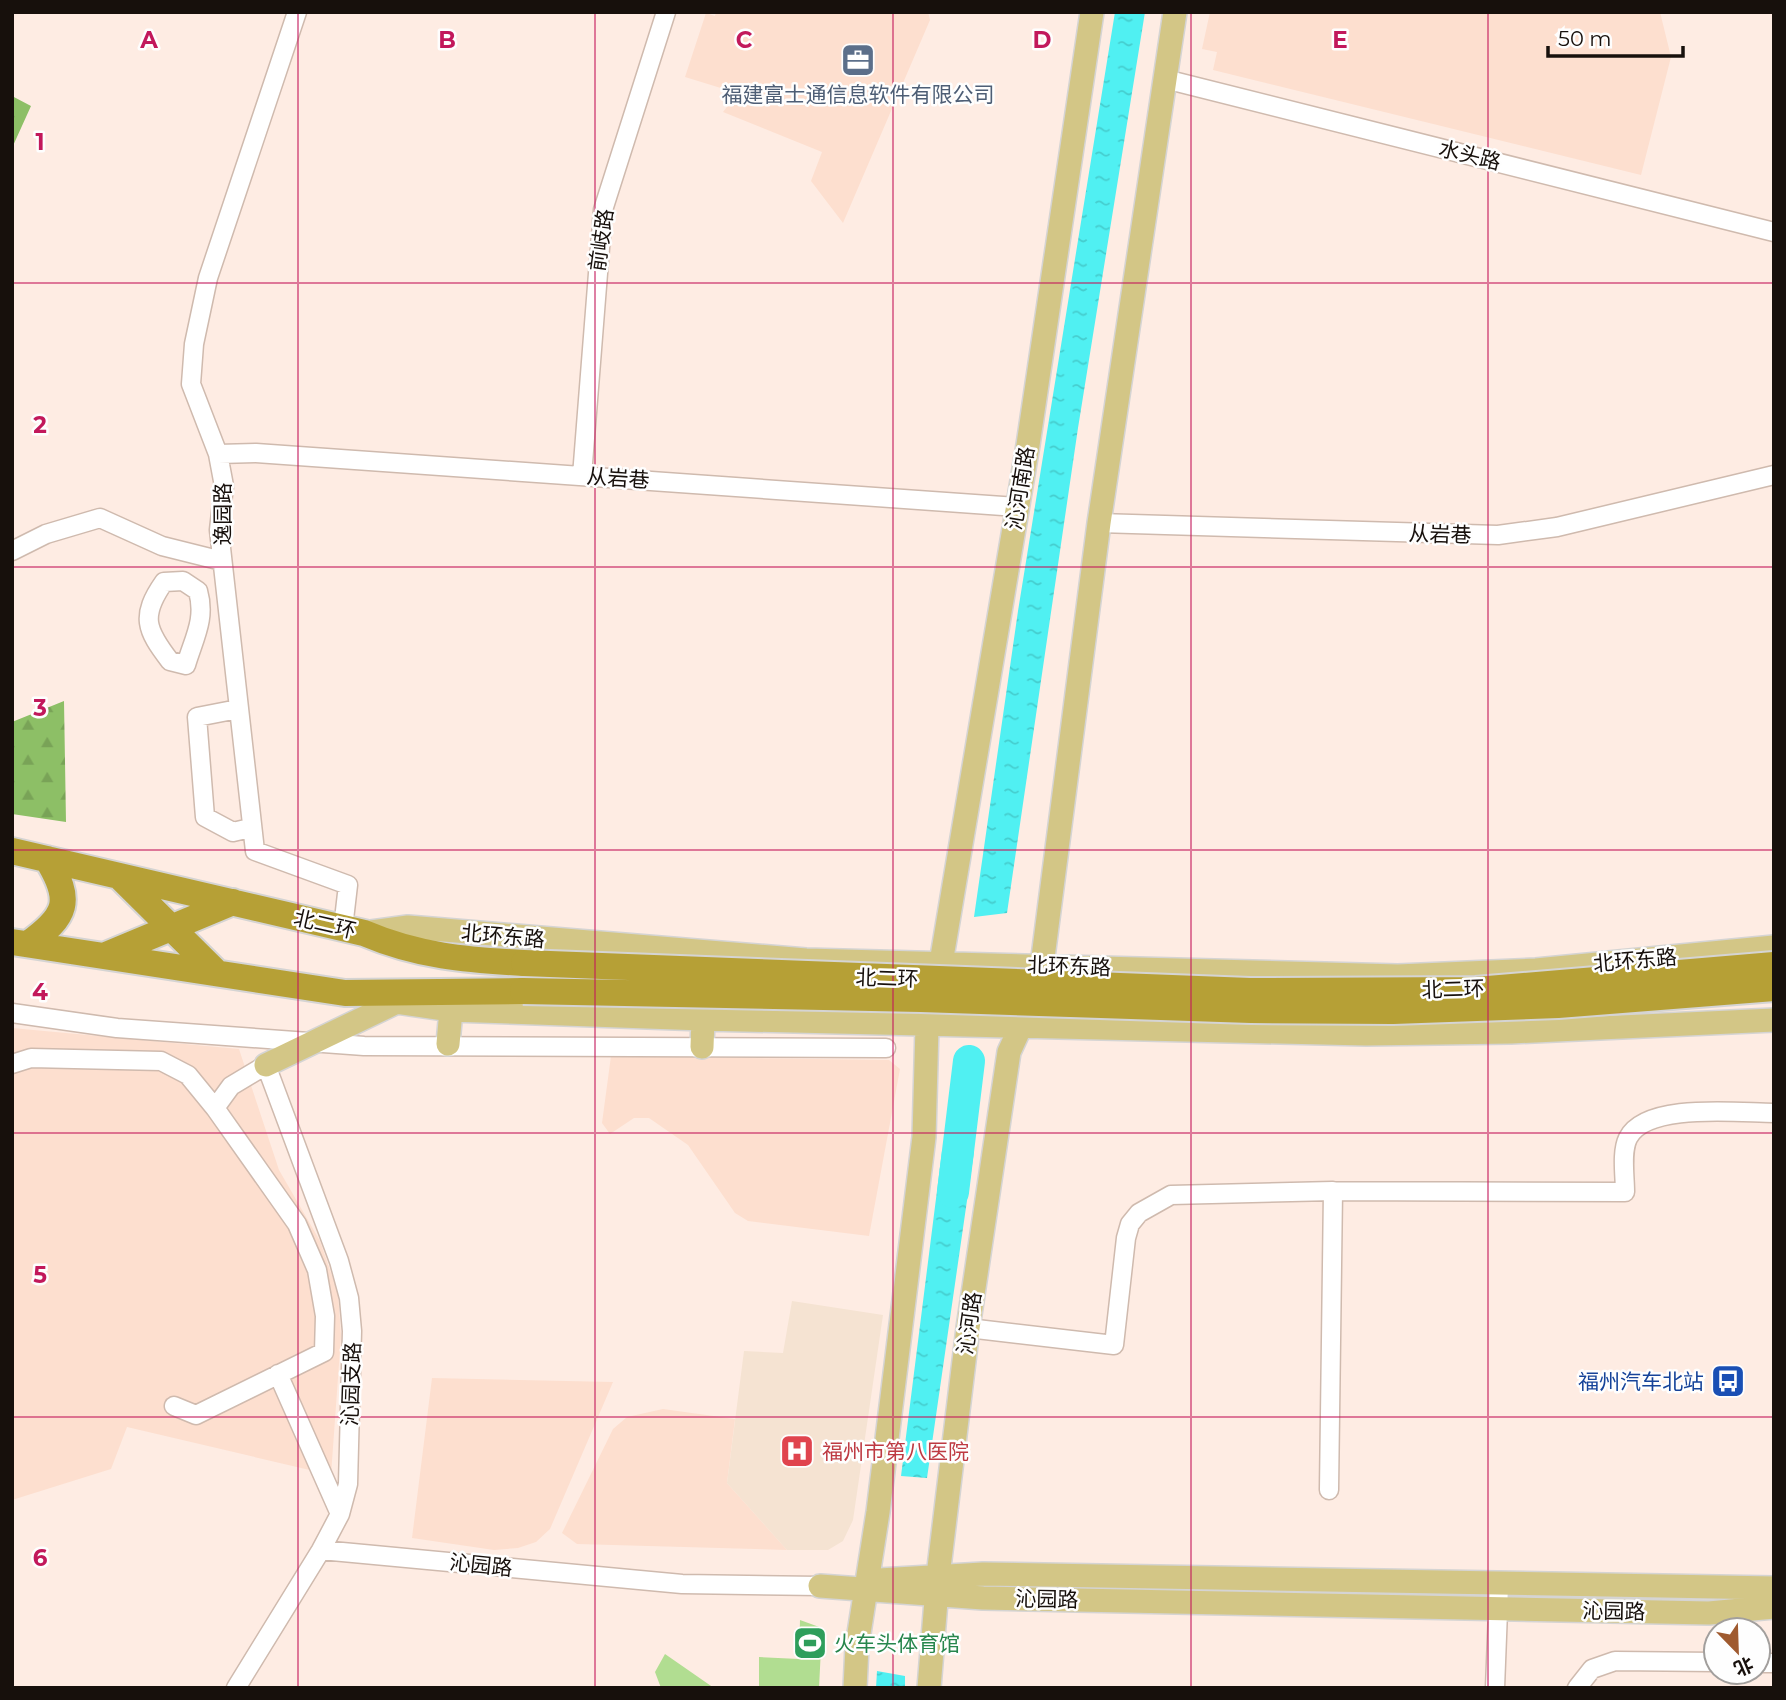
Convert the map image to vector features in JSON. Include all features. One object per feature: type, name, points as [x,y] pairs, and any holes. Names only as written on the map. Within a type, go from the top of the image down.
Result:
[{"type":"highway","name":"北二环","points":[[12,851],[354,930],[400,948],[468,960],[1250,991],[1476,990],[1774,965]]},
{"type":"highway","points":[[20,943],[48,929],[61,914],[64,898],[60,880],[47,859]]},
{"type":"highway","points":[[118,875],[217,973]]},
{"type":"highway","points":[[104,956],[233,902]]},
{"type":"highway","name":"北二环","points":[[20,943],[345,993],[523,991],[921,999],[1251,1010],[1393,1011],[1558,1005],[1774,988]]},
{"type":"main road","name":"沁河南路","points":[[941,963],[1017,507],[1092,12]]},
{"type":"main road","points":[[1042,965],[1099,523],[1175,12]]},
{"type":"main road","name":"北环东路","points":[[354,930],[408,927],[806,960],[1410,976],[1536,970],[1774,947]]},
{"type":"main road","points":[[855,1688],[924,1137],[927,1026],[941,963]]},
{"type":"main road","name":"沁河路","points":[[929,1688],[937,1586],[968,1328],[1009,1052],[1037,991],[1042,965]]},
{"type":"main road","points":[[345,993],[451,1010],[927,1026],[1379,1034],[1511,1032],[1774,1020]]},
{"type":"main road","points":[[266,1065],[397,1002]]},
{"type":"main road","points":[[448,1044],[451,1010]]},
{"type":"main road","points":[[702,1046],[704,1019]]},
{"type":"main road","points":[[937,1586],[983,1574],[1774,1588]]},
{"type":"main road","name":"沁园路","points":[[820,1586],[937,1586],[1498,1608],[1709,1613],[1774,1607]]},
{"type":"street","name":"逸园路","points":[[298,12],[208,278],[197,323],[191,384],[218,454],[224,486],[219,530],[250,828],[255,851],[348,885],[354,930]]},
{"type":"street","name":"前岐路","points":[[582,476],[603,210],[666,12]]},
{"type":"street","name":"水头路","points":[[1166,79],[1774,232]]},
{"type":"street","name":"从岩巷","points":[[218,454],[256,453],[1017,507]]},
{"type":"street","name":"从岩巷","points":[[1099,523],[1498,535],[1557,527],[1774,475]]},
{"type":"street","points":[[12,551],[46,534],[100,518],[162,546],[222,561]]},
{"type":"street","points":[[184,580],[198,591],[202,607],[201,627],[186,665],[170,662],[151,634],[147,615],[153,598],[164,582],[184,580]]},
{"type":"street","points":[[238,709],[197,717],[205,817],[233,832],[250,828]]},
{"type":"street","points":[[12,1013],[117,1028],[364,1046],[448,1044],[886,1048]]},
{"type":"street","points":[[12,1065],[31,1058],[161,1061],[188,1074],[297,1224],[317,1270],[324,1316],[324,1352],[196,1415],[174,1406]]},
{"type":"street","points":[[215,1108],[231,1086],[266,1065]]},
{"type":"street","name":"沁园支路","points":[[236,1688],[321,1550],[340,1514],[348,1484],[352,1315],[338,1261],[266,1065]]},
{"type":"street","points":[[968,1328],[1114,1345],[1126,1238],[1130,1224],[1149,1205],[1182,1193],[1625,1192],[1627,1140],[1640,1125],[1676,1114],[1774,1113]]},
{"type":"street","points":[[1329,1490],[1333,1191]]},
{"type":"street","points":[[278,1374],[340,1514]]},
{"type":"street","name":"沁园路","points":[[321,1550],[682,1584],[820,1586]]},
{"type":"street","points":[[1495,1688],[1499,1585]]},
{"type":"street","points":[[1577,1688],[1592,1669],[1615,1661],[1702,1662]]},
{"type":"shaded area","points":[[716,12],[928,12],[930,20],[843,223],[811,181],[822,152],[723,112],[730,103],[724,89],[685,77],[706,13],[715,16]]},
{"type":"shaded area","points":[[1210,12],[1660,12],[1671,57],[1641,175],[1213,70],[1217,52],[1202,49]]},
{"type":"shaded area","points":[[12,1028],[239,1049],[279,1170],[320,1241],[338,1293],[341,1336],[331,1475],[127,1427],[111,1469],[12,1500]]},
{"type":"shaded area","points":[[611,1056],[889,1060],[900,1069],[869,1236],[748,1221],[735,1213],[688,1145],[649,1118],[634,1118],[610,1134],[602,1123]]},
{"type":"shaded area","name":"福州市第八医院","points":[[792,1301],[883,1315],[853,1520],[843,1541],[828,1550],[787,1550],[727,1483],[744,1351],[783,1353]]},
{"type":"shaded area","points":[[432,1378],[613,1382],[550,1529],[536,1542],[518,1548],[494,1550],[412,1538]]},
{"type":"shaded area","points":[[663,1409],[735,1419],[727,1483],[787,1550],[577,1544],[562,1533],[613,1429],[627,1417]]},
{"type":"green space","points":[[12,96],[31,106],[12,148]]},
{"type":"green space","points":[[64,701],[66,822],[12,814],[12,722]]},
{"type":"green space","name":"火车头体育馆","points":[[800,1620],[822,1628],[819,1688],[759,1688],[759,1657],[799,1659]]},
{"type":"green space","points":[[665,1654],[714,1688],[661,1688],[655,1672]]},
{"type":"water","points":[[1115,12],[1145,12],[1078,428],[1007,913],[974,917],[1018,611]]},
{"type":"water","points":[[942,1151],[974,1152],[927,1478],[901,1476]]},
{"type":"water","points":[[877,1671],[905,1676],[905,1688],[876,1688]]},
{"type":"waterway","points":[[953,1192],[969,1061]]},
{"type":"place","name":"福建富士通信息软件有限公司","points":[[858,60]]},
{"type":"place","name":"福州汽车北站","points":[[1728,1381]]},
{"type":"place","name":"福州市第八医院","points":[[797,1451]]},
{"type":"place","name":"火车头体育馆","points":[[810,1643]]}]
